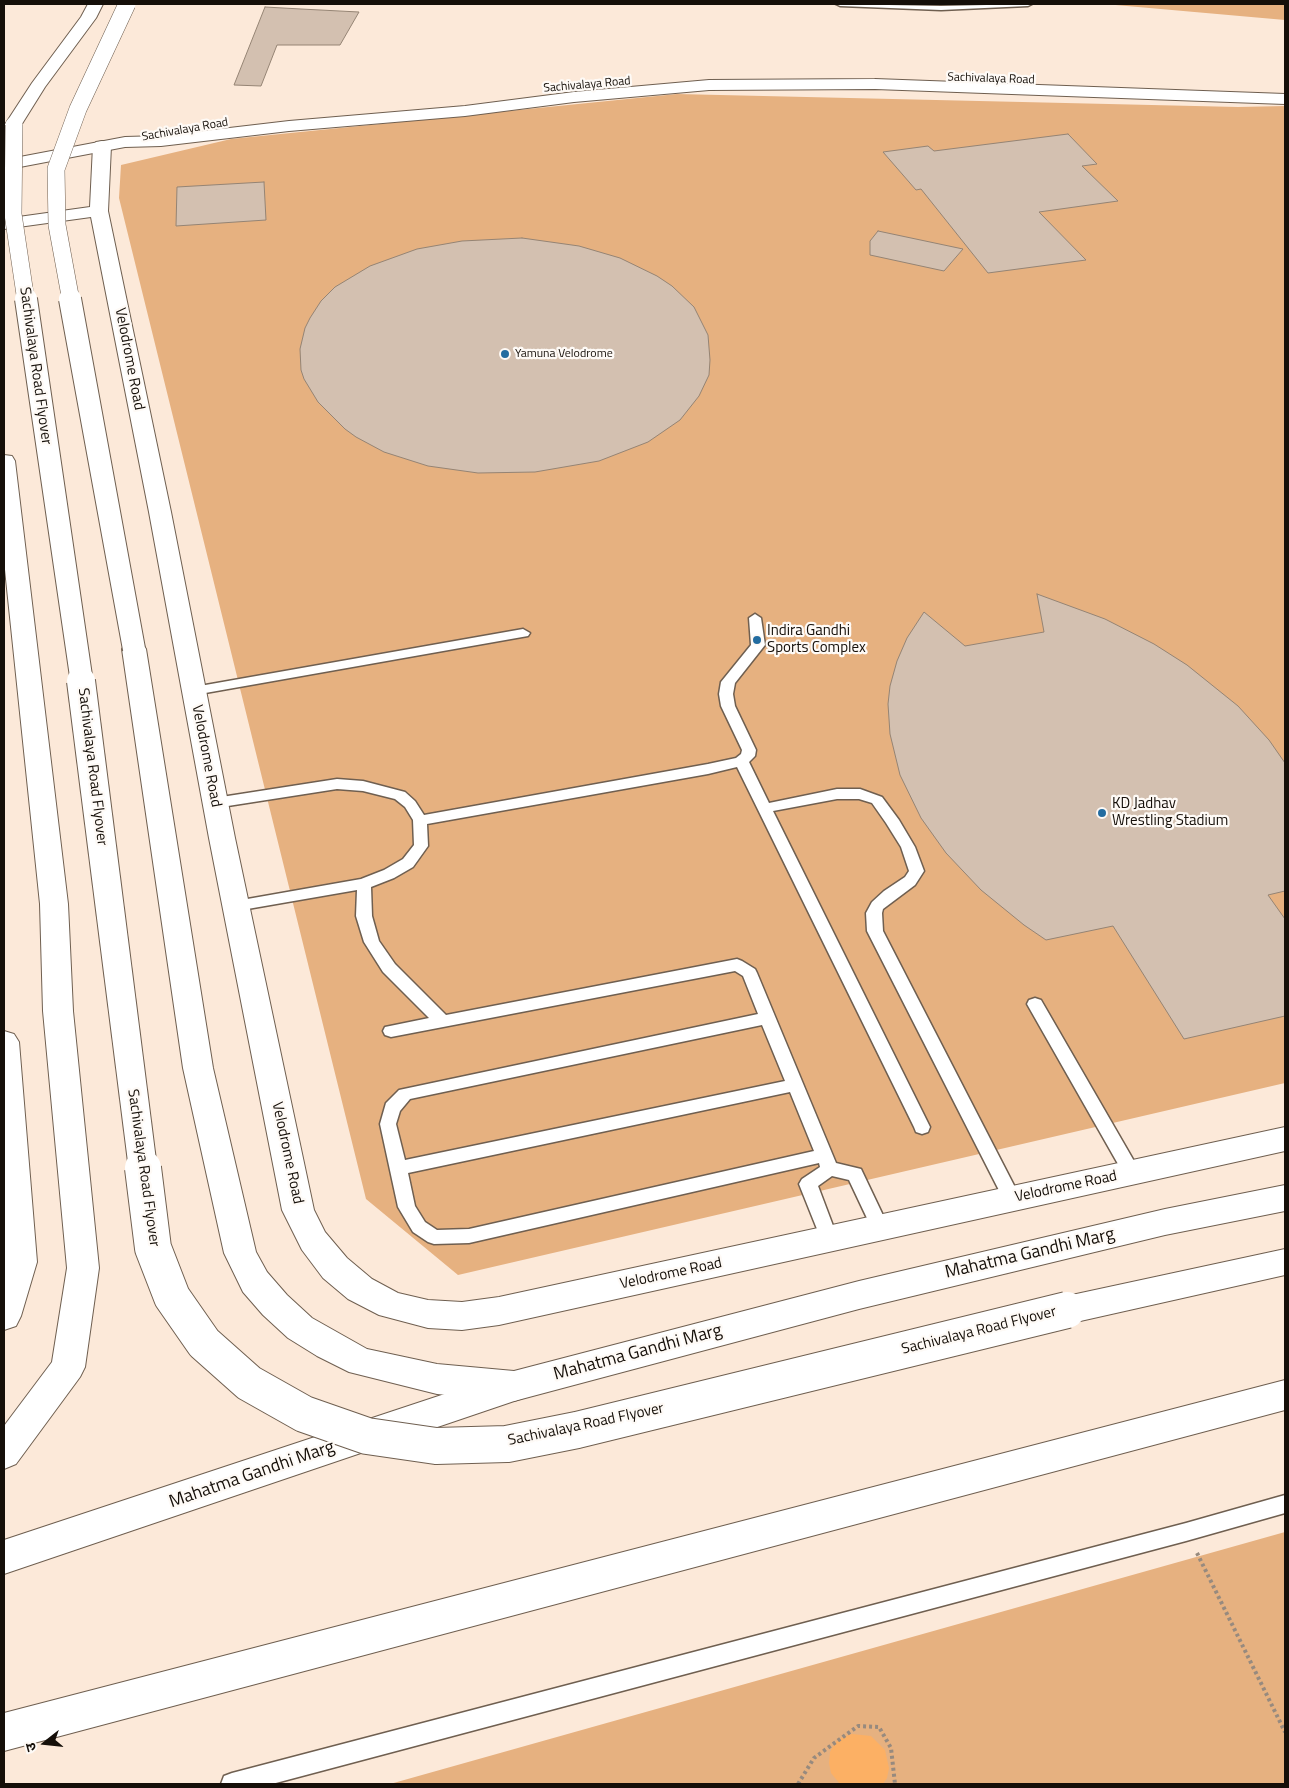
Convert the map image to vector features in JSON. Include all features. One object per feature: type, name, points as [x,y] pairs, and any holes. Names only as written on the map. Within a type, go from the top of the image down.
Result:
[{"type":"main road","name":"Sachivalaya Road Flyover","points":[[95,4],[88,18],[38,86],[9,132],[13,214],[78,654],[152,1248],[172,1298],[204,1343],[249,1383],[304,1414],[367,1436],[436,1446],[507,1444],[576,1430],[1067,1310],[1285,1262]]},
{"type":"main road","points":[[127,4],[78,108],[56,169],[57,225],[134,649],[198,1068],[240,1253],[255,1282],[275,1305],[300,1328],[329,1346],[361,1362],[437,1379],[514,1386]]},
{"type":"main road","name":"Sachivalaya Road","points":[[494,102],[540,89],[702,75],[819,71],[1192,87],[1285,86]]},
{"type":"main road","name":"Sachivalaya Road","points":[[102,146],[125,142],[161,142],[494,102],[574,97],[709,84],[885,85],[1285,99]]},
{"type":"main road","points":[[4,165],[102,146]]},
{"type":"main road","name":"Velodrome Road","points":[[102,146],[100,211],[215,802],[298,1210],[313,1241],[335,1268],[360,1289],[392,1305],[428,1314],[462,1316],[499,1311],[1285,1139]]},
{"type":"main road","points":[[4,224],[100,211]]},
{"type":"main road","points":[[4,461],[54,904],[58,1011],[83,1268],[68,1367],[4,1453]]},
{"type":"main road","points":[[4,1042],[21,1262],[4,1316]]},
{"type":"main road","name":"Mahatma Gandhi Marg","points":[[4,1557],[514,1386],[859,1295],[1165,1222],[1285,1198]]},
{"type":"main road","points":[[4,1732],[1285,1395]]},
{"type":"lane","points":[[840,4],[940,8],[1028,4]]},
{"type":"lane","points":[[420,820],[708,769],[741,761],[748,756],[749,750],[728,706],[726,694],[728,682],[758,645],[755,618]]},
{"type":"lane","points":[[194,692],[523,633]]},
{"type":"lane","points":[[741,761],[922,1127]]},
{"type":"lane","points":[[215,802],[337,784],[363,786],[400,795],[410,804],[420,820],[421,846],[408,863],[390,874],[364,884],[236,906]]},
{"type":"lane","points":[[765,808],[837,794],[860,794],[877,800],[892,820],[908,847],[917,871],[910,881],[876,906],[874,931],[1012,1199]]},
{"type":"lane","points":[[364,884],[364,916],[372,942],[389,968],[442,1021]]},
{"type":"lane","points":[[391,1031],[738,965],[749,973],[827,1162]]},
{"type":"lane","points":[[1035,1004],[1132,1173]]},
{"type":"lane","points":[[767,1018],[405,1094],[392,1108],[388,1124],[407,1207],[419,1226],[434,1237],[469,1236],[827,1162],[855,1174],[880,1228]]},
{"type":"lane","points":[[398,1168],[796,1085]]},
{"type":"lane","points":[[827,1162],[808,1184],[830,1239]]},
{"type":"lane","points":[[232,1784],[1186,1532],[1285,1504]]},
{"type":"path","points":[[1186,1532],[1285,1732]]},
{"type":"path","points":[[798,1784],[814,1758],[858,1726],[879,1728],[891,1748],[896,1784]]},
{"type":"shaded area","points":[[1104,4],[1285,4],[1285,20]]},
{"type":"shaded area","name":"Indira Gandhi Sports Complex","points":[[677,94],[1238,107],[1285,106],[1285,1083],[458,1275],[366,1199],[119,198],[121,165],[231,139]]},
{"type":"shaded area","points":[[1285,1532],[1285,1784],[390,1784]]},
{"type":"shaded area","points":[[852,1734],[871,1736],[885,1750],[889,1768],[887,1778],[883,1784],[840,1784],[831,1773],[829,1763],[830,1752],[835,1743],[843,1737]]},
{"type":"building","points":[[265,7],[359,12],[340,45],[277,45],[261,86],[234,85]]},
{"type":"building","points":[[1068,134],[1097,164],[1082,166],[1118,201],[1039,212],[1086,260],[988,273],[921,189],[916,190],[883,152],[928,146],[934,151]]},
{"type":"building","points":[[264,182],[266,220],[176,226],[177,187]]},
{"type":"building","points":[[878,231],[963,249],[944,271],[870,255],[870,241]]},
{"type":"building","name":"Yamuna Velodrome","points":[[522,238],[579,246],[620,258],[657,276],[672,286],[694,307],[708,335],[709,375],[699,396],[680,420],[648,442],[599,461],[535,472],[478,473],[428,466],[384,452],[345,429],[318,402],[304,379],[301,370],[300,349],[305,328],[310,318],[321,301],[335,287],[370,266],[417,249],[462,241]]},
{"type":"building","name":"KD Jadhav Wrestling Stadium","points":[[1037,594],[1105,619],[1154,644],[1187,665],[1238,706],[1269,740],[1285,763],[1285,891],[1268,895],[1285,919],[1285,1016],[1184,1039],[1113,926],[1046,940],[1024,925],[981,890],[946,853],[921,818],[900,775],[890,734],[888,704],[890,686],[897,661],[907,638],[924,612],[965,646],[1044,632]]},
{"type":"place","name":"Yamuna Velodrome","points":[[505,354]]},
{"type":"place","name":"Indira Gandhi Sports Complex","points":[[757,640]]},
{"type":"place","name":"KD Jadhav Wrestling Stadium","points":[[1102,813]]}]
